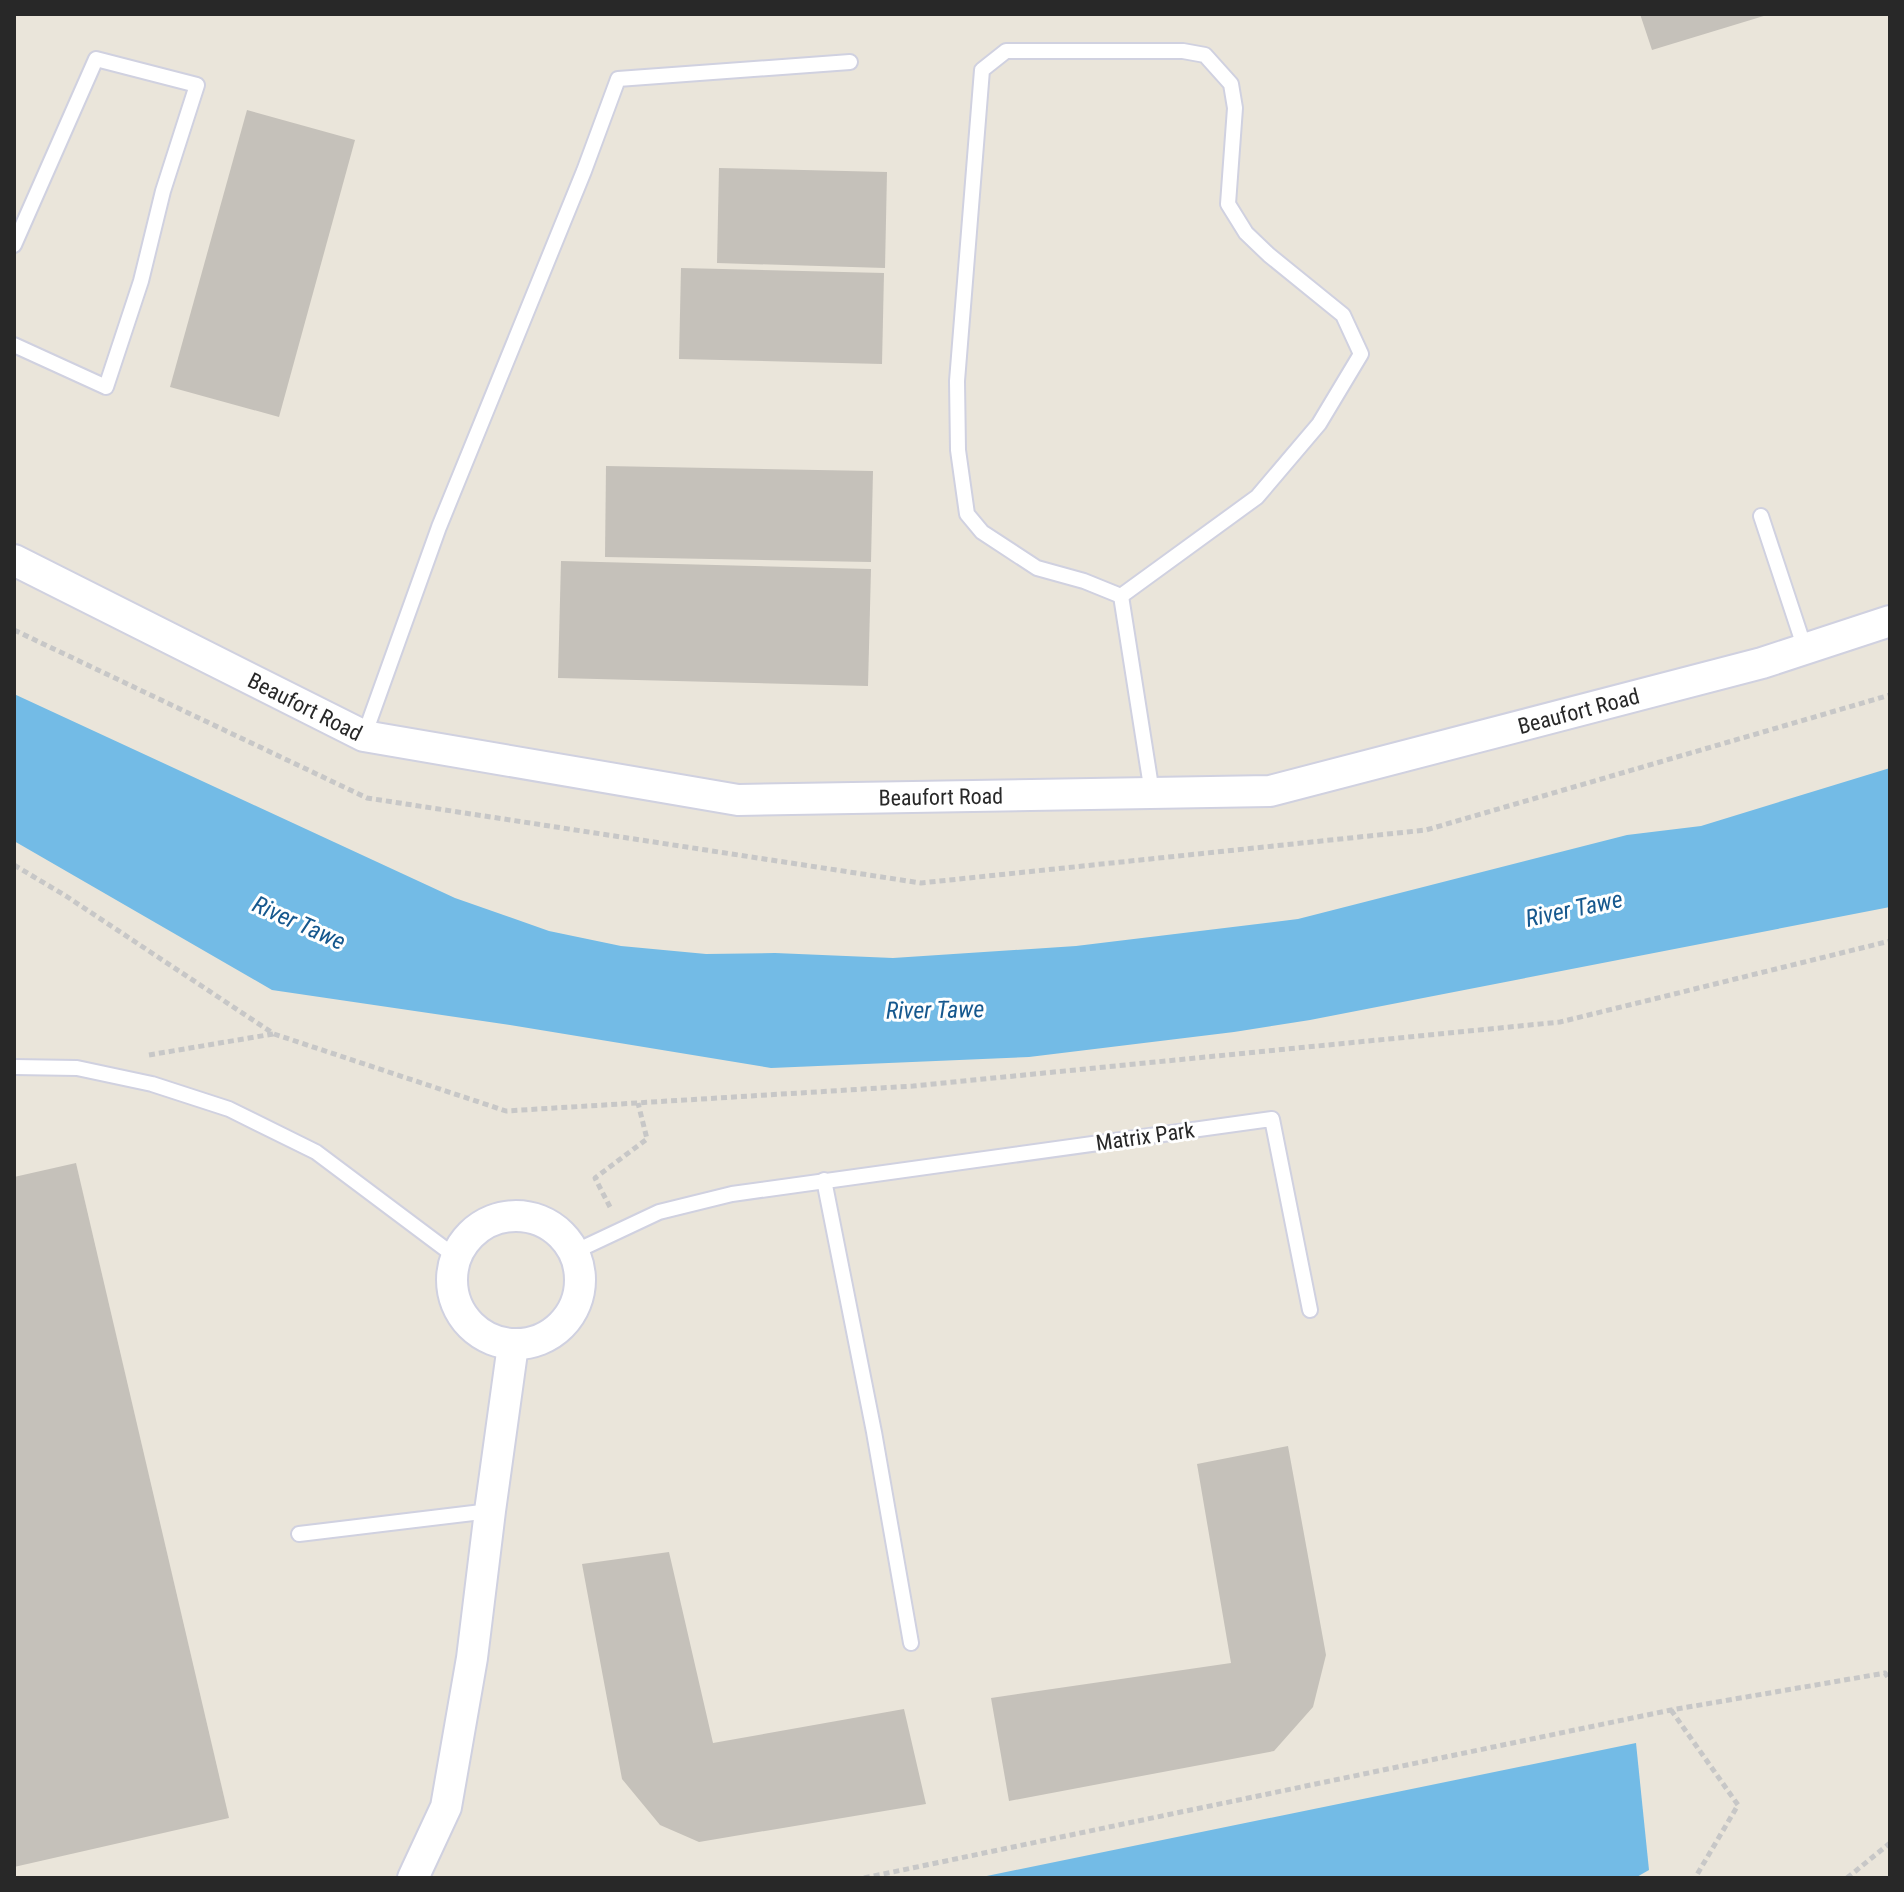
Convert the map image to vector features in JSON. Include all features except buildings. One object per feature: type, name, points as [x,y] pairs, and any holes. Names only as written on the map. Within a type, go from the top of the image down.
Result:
[{"type":"street","name":"Beaufort Road","points":[[14,560],[364,736],[738,800],[1270,791],[1762,663],[1890,621]]},
{"type":"street","points":[[522,1216],[538,1220],[553,1227],[574,1252],[579,1268],[577,1301],[570,1316],[546,1338],[513,1345],[494,1341],[476,1331],[463,1316],[454,1297],[452,1277],[456,1257],[475,1230],[489,1222],[522,1216]]},
{"type":"street","points":[[413,1878],[446,1807],[472,1658],[513,1345]]},
{"type":"lane","points":[[1006,51],[1183,51],[1205,55],[1231,84],[1235,108],[1228,204],[1246,233],[1343,315],[1361,354],[1319,424],[1257,497],[1121,596],[1084,581],[1037,568],[982,532],[967,514],[958,450],[957,381],[982,70],[1006,51]]},
{"type":"lane","points":[[14,245],[96,59],[197,85],[163,191],[141,281],[106,387],[14,345]]},
{"type":"lane","points":[[364,736],[439,527],[584,171],[618,79],[850,62]]},
{"type":"lane","points":[[1761,516],[1805,649]]},
{"type":"lane","points":[[1121,596],[1152,793]]},
{"type":"lane","points":[[14,1067],[77,1068],[152,1084],[229,1109],[316,1152],[456,1257]]},
{"type":"lane","name":"Matrix Park","points":[[574,1252],[659,1212],[732,1194],[1272,1119],[1310,1310]]},
{"type":"lane","points":[[824,1180],[874,1432],[911,1643]]},
{"type":"lane","points":[[299,1534],[490,1511]]},
{"type":"path","points":[[14,865],[274,1034],[506,1111],[913,1086],[1560,1022],[1890,941]]},
{"type":"path","points":[[138,1057],[274,1034]]},
{"type":"path","points":[[622,1230],[595,1178],[647,1139],[638,1103]]},
{"type":"path","points":[[864,1878],[1671,1710],[1885,1673],[1890,1680]]},
{"type":"path","points":[[1671,1710],[1738,1805],[1695,1878]]},
{"type":"path","points":[[1847,1878],[1890,1843]]},
{"type":"water","name":"River Tawe","points":[[14,694],[455,898],[549,931],[621,946],[706,954],[775,953],[893,958],[1076,946],[1298,919],[1627,835],[1701,826],[1890,768],[1890,907],[1310,1020],[1234,1032],[1029,1057],[771,1068],[272,990],[14,841]]},
{"type":"water","points":[[1636,1743],[1649,1870],[1635,1878],[977,1878]]}]
